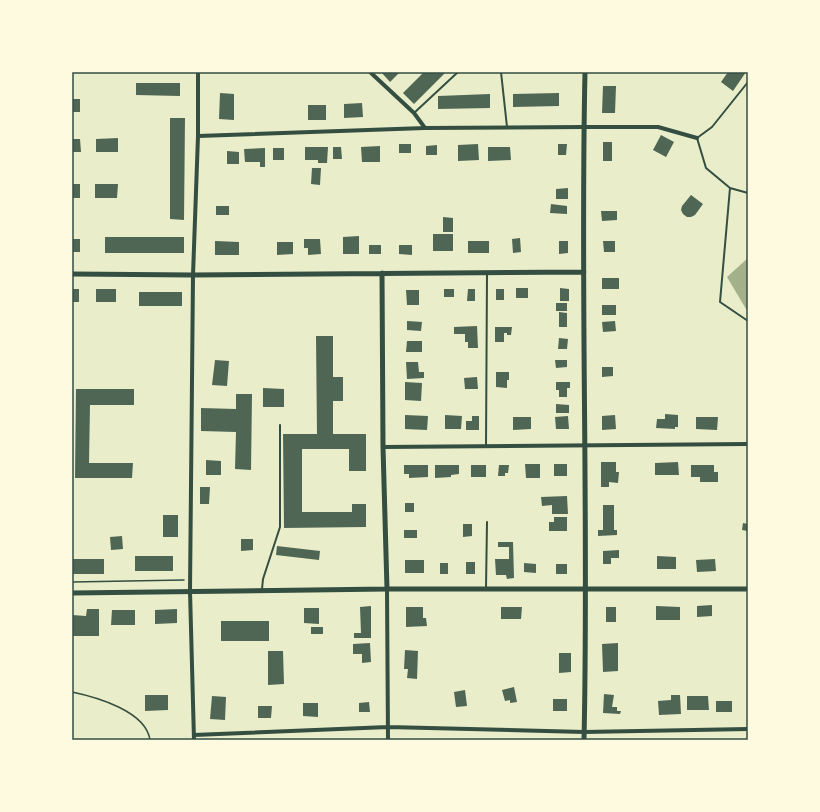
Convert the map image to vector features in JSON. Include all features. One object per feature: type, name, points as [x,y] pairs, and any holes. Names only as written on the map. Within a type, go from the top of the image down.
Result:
[{"type":"street","points":[[198,72],[198,136],[193,275],[190,580],[194,738],[388,727],[584,732],[748,729]]},
{"type":"street","points":[[370,72],[414,113],[424,128]]},
{"type":"street","points":[[584,740],[586,589],[584,127],[586,72]]},
{"type":"street","points":[[198,136],[424,128],[658,127],[697,138]]},
{"type":"street","points":[[72,274],[193,275],[584,272]]},
{"type":"street","points":[[382,274],[383,447],[388,740]]},
{"type":"street","points":[[383,447],[748,444]]},
{"type":"street","points":[[72,593],[386,589],[748,589]]},
{"type":"lane","points":[[414,113],[458,72]]},
{"type":"lane","points":[[501,72],[507,127]]},
{"type":"lane","points":[[748,82],[712,127],[697,138],[706,168],[730,188],[748,192]]},
{"type":"lane","points":[[730,188],[720,302],[748,322]]},
{"type":"lane","points":[[486,446],[487,273]]},
{"type":"lane","points":[[262,590],[263,579],[280,527],[280,425]]},
{"type":"lane","points":[[486,589],[488,522]]},
{"type":"path","points":[[72,582],[190,580]]},
{"type":"path","points":[[72,692],[93,697],[132,714],[149,732],[150,740]]},
{"type":"shaded area","points":[[748,258],[748,309],[746,309],[727,277]]},
{"type":"building","points":[[381,72],[400,72],[390,82]]},
{"type":"building","points":[[424,72],[446,72],[414,104],[403,93]]},
{"type":"building","points":[[728,72],[746,72],[733,91],[721,82]]},
{"type":"building","points":[[136,83],[180,83],[180,96],[136,95]]},
{"type":"building","points":[[603,86],[616,86],[615,113],[602,113]]},
{"type":"building","points":[[220,93],[234,94],[234,120],[219,119]]},
{"type":"building","points":[[559,93],[559,106],[513,107],[513,94]]},
{"type":"building","points":[[490,94],[490,108],[438,109],[438,96]]},
{"type":"building","points":[[72,99],[80,99],[80,112],[72,112]]},
{"type":"building","points":[[362,103],[363,117],[344,118],[344,104]]},
{"type":"building","points":[[308,105],[326,105],[326,120],[308,120]]},
{"type":"building","points":[[170,118],[185,118],[184,220],[170,219]]},
{"type":"building","points":[[661,135],[674,142],[666,157],[653,150]]},
{"type":"building","points":[[118,138],[118,152],[96,152],[96,139]]},
{"type":"building","points":[[72,139],[80,139],[81,152],[72,152]]},
{"type":"building","points":[[603,142],[612,142],[612,161],[603,161]]},
{"type":"building","points":[[399,144],[411,144],[411,153],[399,153]]},
{"type":"building","points":[[478,144],[479,160],[458,161],[458,145]]},
{"type":"building","points":[[558,144],[567,144],[566,155],[558,155]]},
{"type":"building","points":[[437,145],[437,155],[426,155],[426,146]]},
{"type":"building","points":[[380,146],[380,162],[362,162],[361,147]]},
{"type":"building","points":[[305,147],[328,147],[327,163],[318,163],[318,160],[305,160]]},
{"type":"building","points":[[333,147],[341,147],[342,159],[333,159]]},
{"type":"building","points":[[488,147],[510,147],[511,160],[488,161]]},
{"type":"building","points":[[265,148],[265,167],[260,167],[260,162],[245,162],[244,149]]},
{"type":"building","points":[[273,148],[284,148],[284,160],[273,160]]},
{"type":"building","points":[[227,151],[239,152],[239,164],[227,164]]},
{"type":"building","points":[[312,168],[321,168],[320,185],[311,184]]},
{"type":"building","points":[[72,184],[80,184],[80,198],[72,198]]},
{"type":"building","points":[[95,184],[118,184],[117,198],[95,198]]},
{"type":"building","points":[[568,188],[568,199],[556,199],[556,189]]},
{"type":"building","points":[[691,195],[703,204],[695,215],[687,217],[681,210],[682,206]]},
{"type":"building","points":[[551,204],[567,206],[567,214],[550,213]]},
{"type":"building","points":[[216,206],[229,206],[229,215],[216,215]]},
{"type":"building","points":[[601,211],[617,211],[617,220],[602,221]]},
{"type":"building","points":[[443,217],[453,218],[453,232],[443,232]]},
{"type":"building","points":[[433,234],[453,234],[453,251],[433,251]]},
{"type":"building","points":[[359,236],[359,254],[343,254],[343,237]]},
{"type":"building","points":[[105,237],[184,237],[184,253],[105,253]]},
{"type":"building","points":[[520,238],[521,252],[513,253],[512,239]]},
{"type":"building","points":[[72,239],[80,239],[80,252],[72,252]]},
{"type":"building","points":[[304,239],[320,239],[321,254],[308,255],[308,248],[304,248]]},
{"type":"building","points":[[215,241],[239,242],[239,255],[215,255]]},
{"type":"building","points":[[468,241],[489,241],[489,253],[468,253]]},
{"type":"building","points":[[559,241],[568,241],[568,253],[559,254]]},
{"type":"building","points":[[603,241],[615,241],[615,252],[604,252]]},
{"type":"building","points":[[277,242],[293,242],[293,254],[277,255]]},
{"type":"building","points":[[369,245],[381,245],[381,254],[369,254]]},
{"type":"building","points":[[399,245],[412,245],[412,255],[399,254]]},
{"type":"building","points":[[602,278],[619,278],[619,289],[602,289]]},
{"type":"building","points":[[516,288],[528,288],[528,298],[516,298]]},
{"type":"building","points":[[560,288],[569,289],[569,301],[560,301]]},
{"type":"building","points":[[72,289],[79,289],[79,302],[72,302]]},
{"type":"building","points":[[96,289],[116,289],[116,302],[96,302]]},
{"type":"building","points":[[444,289],[454,289],[454,297],[444,297]]},
{"type":"building","points":[[468,289],[475,289],[475,301],[467,301]]},
{"type":"building","points":[[496,289],[504,289],[504,300],[496,300]]},
{"type":"building","points":[[406,290],[419,290],[419,305],[407,305]]},
{"type":"building","points":[[139,292],[182,292],[182,306],[139,306]]},
{"type":"building","points":[[556,303],[567,303],[567,311],[556,311]]},
{"type":"building","points":[[602,305],[616,305],[616,315],[602,315]]},
{"type":"building","points":[[559,312],[567,313],[567,327],[559,327]]},
{"type":"building","points":[[407,321],[422,322],[421,331],[407,330]]},
{"type":"building","points":[[615,321],[616,331],[603,332],[602,322]]},
{"type":"building","points":[[477,326],[478,348],[468,348],[468,342],[465,342],[465,334],[454,334],[454,327]]},
{"type":"building","points":[[495,327],[512,327],[511,335],[504,333],[504,342],[495,342]]},
{"type":"building","points":[[316,336],[333,336],[333,377],[343,377],[343,401],[333,401],[333,434],[366,434],[366,471],[349,471],[349,449],[302,449],[302,512],[352,512],[352,504],[366,504],[366,527],[284,528],[283,434],[317,434]]},
{"type":"building","points":[[559,338],[568,339],[567,349],[558,349]]},
{"type":"building","points":[[407,341],[422,341],[422,352],[406,352]]},
{"type":"building","points":[[215,360],[229,361],[227,386],[212,385]]},
{"type":"building","points":[[555,360],[567,360],[567,367],[556,368]]},
{"type":"building","points":[[406,362],[418,362],[419,372],[424,372],[424,378],[407,379]]},
{"type":"building","points":[[602,367],[613,367],[613,376],[602,377]]},
{"type":"building","points":[[496,372],[509,372],[507,388],[496,387]]},
{"type":"building","points":[[477,377],[478,389],[465,389],[464,378]]},
{"type":"building","points":[[405,382],[422,383],[421,401],[405,400]]},
{"type":"building","points":[[556,382],[570,382],[570,388],[567,388],[567,397],[559,397],[559,390],[556,390]]},
{"type":"building","points":[[263,388],[284,389],[284,407],[263,407]]},
{"type":"building","points":[[76,389],[134,389],[134,405],[90,405],[89,463],[133,463],[132,478],[75,478]]},
{"type":"building","points":[[236,394],[252,394],[251,470],[235,469],[236,432],[201,431],[201,408],[236,409]]},
{"type":"building","points":[[556,404],[569,405],[569,413],[556,413]]},
{"type":"building","points":[[665,414],[678,415],[678,427],[675,427],[675,429],[656,428],[657,419],[665,419]]},
{"type":"building","points":[[405,415],[428,416],[427,430],[405,429]]},
{"type":"building","points":[[445,415],[462,416],[461,429],[445,429]]},
{"type":"building","points":[[615,415],[616,429],[602,430],[602,416]]},
{"type":"building","points":[[472,416],[479,416],[479,430],[466,430],[466,421],[472,421]]},
{"type":"building","points":[[568,416],[569,429],[556,429],[555,417]]},
{"type":"building","points":[[513,417],[531,417],[531,429],[513,430]]},
{"type":"building","points":[[696,417],[718,417],[717,430],[696,429]]},
{"type":"building","points":[[206,460],[221,461],[221,475],[206,475]]},
{"type":"building","points":[[601,462],[616,462],[616,472],[619,472],[618,483],[609,482],[609,487],[601,487]]},
{"type":"building","points":[[678,462],[679,475],[655,475],[655,463]]},
{"type":"building","points":[[525,464],[540,464],[540,478],[526,478]]},
{"type":"building","points":[[554,464],[567,464],[567,476],[554,476]]},
{"type":"building","points":[[404,465],[428,465],[428,477],[409,478],[409,474],[404,474]]},
{"type":"building","points":[[435,465],[459,465],[459,474],[451,475],[451,477],[435,478]]},
{"type":"building","points":[[471,465],[486,465],[486,477],[471,477]]},
{"type":"building","points":[[499,465],[509,465],[508,473],[505,473],[505,476],[498,476]]},
{"type":"building","points":[[691,465],[714,465],[714,472],[718,472],[718,482],[700,482],[700,477],[691,477]]},
{"type":"building","points":[[200,487],[210,487],[209,504],[200,504]]},
{"type":"building","points":[[567,496],[568,514],[552,514],[552,505],[542,506],[541,497]]},
{"type":"building","points":[[405,503],[414,503],[414,512],[405,512]]},
{"type":"building","points":[[603,505],[614,505],[614,530],[617,530],[617,535],[598,536],[598,530],[603,530]]},
{"type":"building","points":[[163,515],[178,515],[178,537],[163,537]]},
{"type":"building","points":[[554,517],[567,517],[567,531],[549,531],[549,522],[554,522]]},
{"type":"building","points":[[743,523],[748,524],[748,531],[742,530]]},
{"type":"building","points":[[463,524],[472,524],[472,536],[463,537]]},
{"type":"building","points":[[404,530],[417,530],[417,538],[404,538]]},
{"type":"building","points":[[122,536],[123,549],[111,550],[110,537]]},
{"type":"building","points":[[241,539],[253,539],[253,550],[241,551]]},
{"type":"building","points":[[498,542],[513,542],[514,578],[507,579],[506,575],[496,575],[495,559],[509,559],[509,547],[498,547]]},
{"type":"building","points":[[277,546],[320,551],[319,560],[276,555]]},
{"type":"building","points":[[619,550],[619,558],[611,558],[611,564],[603,564],[603,551]]},
{"type":"building","points":[[135,556],[173,556],[173,571],[135,571]]},
{"type":"building","points":[[657,556],[676,557],[676,569],[657,569]]},
{"type":"building","points":[[72,559],[104,559],[104,574],[72,574]]},
{"type":"building","points":[[715,559],[716,571],[697,572],[696,560]]},
{"type":"building","points":[[405,560],[424,560],[424,573],[405,573]]},
{"type":"building","points":[[466,562],[475,562],[475,574],[466,574]]},
{"type":"building","points":[[440,563],[448,563],[448,574],[440,574]]},
{"type":"building","points":[[524,563],[536,564],[536,573],[524,572]]},
{"type":"building","points":[[556,564],[567,564],[567,574],[556,574]]},
{"type":"building","points":[[712,605],[712,616],[697,617],[697,606]]},
{"type":"building","points":[[371,606],[371,638],[354,638],[354,633],[361,633],[360,607]]},
{"type":"building","points":[[656,606],[680,607],[680,620],[656,620]]},
{"type":"building","points":[[406,607],[423,607],[423,618],[426,618],[427,626],[406,627]]},
{"type":"building","points":[[501,607],[522,607],[521,619],[501,619]]},
{"type":"building","points":[[606,607],[616,607],[616,622],[606,622]]},
{"type":"building","points":[[304,608],[319,608],[319,624],[304,623]]},
{"type":"building","points":[[87,609],[99,609],[99,636],[72,636],[72,615],[86,616]]},
{"type":"building","points":[[177,609],[177,623],[155,624],[155,610]]},
{"type":"building","points":[[112,610],[135,610],[135,625],[111,625]]},
{"type":"building","points":[[221,621],[269,621],[269,641],[221,641]]},
{"type":"building","points":[[311,627],[323,627],[323,634],[311,634]]},
{"type":"building","points":[[370,643],[371,662],[362,663],[362,654],[353,654],[353,644]]},
{"type":"building","points":[[618,643],[618,671],[603,672],[602,644]]},
{"type":"building","points":[[405,650],[418,651],[417,679],[407,678],[408,669],[404,669]]},
{"type":"building","points":[[268,651],[283,651],[284,684],[268,685]]},
{"type":"building","points":[[559,653],[571,653],[571,672],[559,673]]},
{"type":"building","points":[[514,687],[517,702],[510,703],[510,700],[505,701],[502,690]]},
{"type":"building","points":[[465,690],[467,706],[456,707],[454,692]]},
{"type":"building","points":[[604,694],[614,695],[612,707],[617,707],[617,711],[621,711],[620,714],[603,713]]},
{"type":"building","points":[[145,695],[168,695],[168,710],[145,711]]},
{"type":"building","points":[[671,695],[680,695],[681,714],[659,715],[658,701],[671,700]]},
{"type":"building","points":[[212,696],[226,697],[225,720],[210,719]]},
{"type":"building","points":[[687,696],[708,696],[709,710],[687,710]]},
{"type":"building","points":[[553,699],[567,699],[567,711],[553,711]]},
{"type":"building","points":[[716,701],[732,701],[732,712],[716,712]]},
{"type":"building","points":[[369,702],[370,712],[359,712],[359,703]]},
{"type":"building","points":[[303,703],[318,703],[318,717],[303,716]]},
{"type":"building","points":[[258,706],[272,706],[271,718],[258,718]]}]
